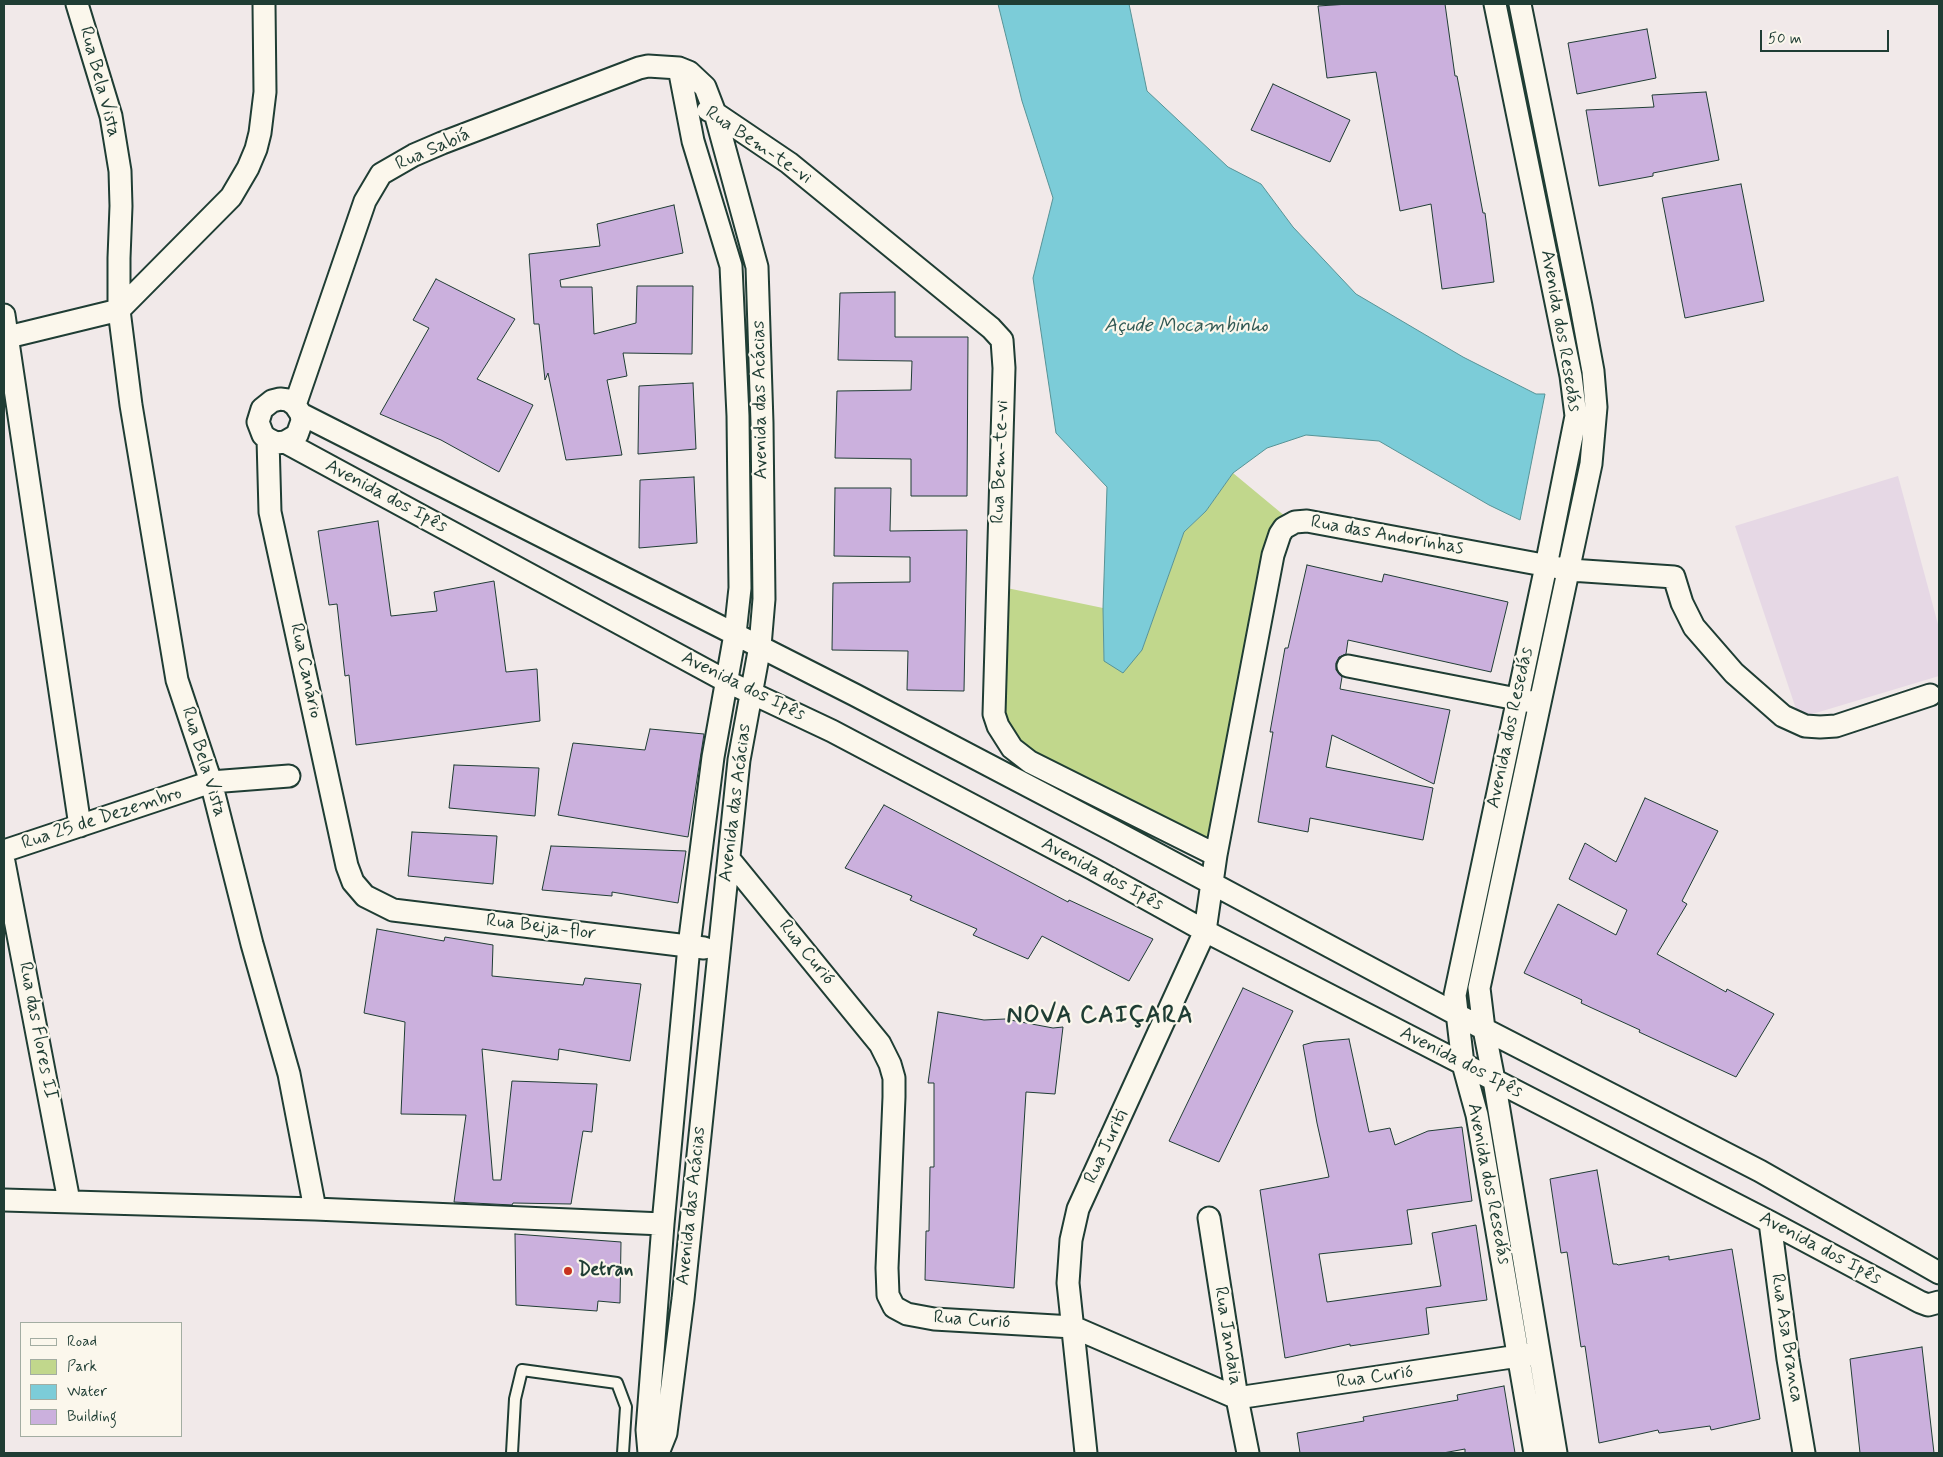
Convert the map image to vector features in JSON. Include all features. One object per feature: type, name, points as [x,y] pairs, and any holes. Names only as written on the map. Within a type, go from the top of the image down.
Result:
[{"type":"street","name":"Rua Bela Vista","points":[[77,4],[111,116],[120,171],[122,206],[118,258],[119,310],[131,405],[177,680],[211,782],[252,944],[288,1074],[315,1209]]},
{"type":"street","points":[[6,338],[119,310],[231,197],[248,168],[258,141],[265,92],[264,4]]},
{"type":"street","name":"Avenida dos Resedás","points":[[1495,4],[1538,206],[1575,402],[1576,416],[1518,700],[1457,978],[1455,996],[1463,1064],[1477,1115],[1530,1355],[1556,1453]]},
{"type":"street","name":"Avenida dos Resedás","points":[[1520,4],[1581,306],[1593,371],[1596,407],[1591,464],[1570,570],[1479,988],[1484,1029],[1494,1080],[1530,1355],[1535,1453]]},
{"type":"street","name":"Rua Sabiá","points":[[276,441],[297,435],[302,421],[298,409],[365,201],[381,174],[414,155],[442,143],[638,68],[648,66],[679,68]]},
{"type":"street","name":"Avenida das Acácias","points":[[658,1453],[666,1433],[683,1299],[739,760],[760,646],[764,579],[757,267],[715,113],[705,87],[689,72],[679,68]]},
{"type":"street","name":"Avenida das Acácias","points":[[649,1453],[647,1430],[663,1224],[689,946],[712,757],[735,634],[740,588],[738,416],[731,266],[687,114],[679,68]]},
{"type":"street","name":"Rua Bem-te-vi","points":[[687,114],[715,113],[789,163],[991,328],[1002,340],[1004,368],[994,714],[998,726],[1012,748],[1030,762],[1216,855]]},
{"type":"street","points":[[4,315],[80,826]]},
{"type":"street","name":"Avenida dos Ipês","points":[[1939,1273],[1760,1171],[1484,1029],[1114,831],[760,646],[298,409],[288,400],[272,400],[262,409],[259,415],[260,429],[276,441],[726,681],[832,731],[1093,869],[1205,931],[1770,1222],[1920,1302],[1928,1305],[1939,1302]]},
{"type":"street","name":"Rua Canário","points":[[276,441],[270,512],[347,866],[353,882],[365,896]]},
{"type":"street","name":"Rua das Andorinhas","points":[[1216,855],[1273,555],[1280,534],[1284,528],[1295,522],[1307,521],[1570,570],[1674,577],[1682,603],[1694,627],[1734,673],[1783,716],[1805,726],[1836,726],[1930,695]]},
{"type":"street","points":[[1348,666],[1541,704]]},
{"type":"street","name":"Rua 25 de Dezembro","points":[[4,851],[211,782],[289,776]]},
{"type":"street","name":"Rua Juriti","points":[[1086,1453],[1068,1283],[1071,1240],[1078,1209],[1205,931],[1216,855]]},
{"type":"street","name":"Rua Curió","points":[[729,858],[880,1044],[890,1064],[894,1078],[894,1097],[887,1268],[888,1295],[894,1307],[906,1314],[934,1320],[1073,1326],[1237,1398],[1530,1355]]},
{"type":"street","name":"Rua das Flores II","points":[[4,862],[69,1201]]},
{"type":"street","name":"Rua Beija-flor","points":[[365,896],[393,910],[719,949]]},
{"type":"street","points":[[4,1200],[315,1209],[663,1224]]},
{"type":"street","name":"Rua Jandaia","points":[[1209,1218],[1237,1398],[1248,1453]]},
{"type":"street","name":"Rua Asa Branca","points":[[1770,1222],[1788,1360],[1804,1453]]},
{"type":"lane","points":[[512,1453],[515,1399],[522,1370],[617,1383],[626,1407],[623,1453]]},
{"type":"shaded area","points":[[1898,476],[1939,628],[1939,676],[1799,718],[1735,526]]},
{"type":"green space","points":[[1233,473],[1286,517],[1215,853],[1033,759],[999,713],[1002,587],[1103,608],[1104,661],[1142,650],[1184,532],[1206,511]]},
{"type":"water","name":"Açude Mocambinho","points":[[998,4],[1129,4],[1147,91],[1228,167],[1261,184],[1293,227],[1356,294],[1463,357],[1536,394],[1545,394],[1520,520],[1489,505],[1379,441],[1306,435],[1267,448],[1233,473],[1206,511],[1184,532],[1142,650],[1123,673],[1104,661],[1103,608],[1107,487],[1056,433],[1033,278],[1053,198],[1022,101]]},
{"type":"building","points":[[1349,4],[1445,4],[1455,76],[1457,76],[1483,213],[1485,213],[1494,282],[1442,289],[1431,204],[1400,211],[1376,72],[1327,78],[1318,6]]},
{"type":"building","points":[[1647,29],[1656,78],[1577,94],[1568,43]]},
{"type":"building","points":[[1273,84],[1350,120],[1330,162],[1251,130]]},
{"type":"building","points":[[1706,92],[1719,160],[1653,173],[1653,176],[1599,186],[1586,110],[1654,107],[1652,95]]},
{"type":"building","points":[[1741,184],[1764,301],[1685,318],[1662,198]]},
{"type":"building","points":[[674,205],[683,253],[560,280],[561,287],[592,287],[594,334],[636,323],[637,286],[693,286],[692,354],[623,353],[627,376],[607,380],[622,455],[566,460],[548,373],[545,380],[539,324],[534,324],[529,254],[600,246],[597,224]]},
{"type":"building","points":[[436,279],[515,319],[477,379],[533,405],[499,472],[441,440],[380,414],[429,328],[413,320]]},
{"type":"building","points":[[895,292],[895,337],[968,337],[967,496],[911,496],[911,459],[835,458],[837,391],[911,390],[912,361],[838,360],[840,293]]},
{"type":"building","points":[[693,383],[696,449],[638,454],[639,386]]},
{"type":"building","points":[[694,477],[697,543],[639,548],[640,480]]},
{"type":"building","points":[[835,488],[891,488],[890,531],[967,530],[964,691],[907,690],[908,651],[832,650],[833,583],[910,582],[910,557],[834,556]]},
{"type":"building","points":[[378,521],[391,616],[437,611],[434,592],[494,581],[506,672],[537,669],[540,721],[356,745],[349,675],[345,676],[337,604],[329,605],[318,531]]},
{"type":"building","points":[[1307,565],[1382,582],[1384,574],[1508,602],[1491,672],[1348,640],[1346,654],[1339,657],[1336,663],[1336,670],[1342,677],[1340,689],[1450,710],[1434,784],[1332,735],[1326,767],[1433,788],[1423,840],[1310,818],[1308,832],[1258,822],[1273,732],[1270,732],[1285,648],[1288,648]]},
{"type":"building","points":[[650,729],[704,734],[688,837],[558,815],[573,743],[645,750]]},
{"type":"building","points":[[454,765],[539,768],[535,816],[449,808]]},
{"type":"building","points":[[1645,798],[1718,831],[1682,901],[1687,904],[1657,954],[1726,992],[1727,989],[1774,1014],[1736,1077],[1639,1032],[1640,1030],[1581,1003],[1582,1000],[1524,973],[1558,904],[1616,935],[1627,910],[1569,879],[1585,843],[1616,862]]},
{"type":"building","points":[[884,805],[1068,902],[1069,900],[1153,939],[1129,981],[1042,936],[1028,959],[973,935],[977,929],[910,900],[912,896],[845,868]]},
{"type":"building","points":[[412,832],[497,836],[493,884],[408,876]]},
{"type":"building","points":[[551,846],[686,851],[678,903],[612,892],[612,896],[542,890]]},
{"type":"building","points":[[377,929],[444,941],[445,937],[493,945],[492,976],[583,985],[585,978],[641,984],[630,1061],[559,1049],[558,1060],[482,1049],[493,1180],[501,1180],[512,1081],[597,1084],[592,1132],[583,1131],[571,1204],[513,1203],[512,1205],[454,1202],[466,1115],[401,1114],[405,1022],[364,1013]]},
{"type":"building","points":[[1243,988],[1293,1011],[1219,1162],[1169,1141]]},
{"type":"building","points":[[938,1012],[984,1020],[1005,1019],[1053,1028],[1063,1027],[1055,1094],[1026,1092],[1014,1288],[925,1280],[926,1231],[929,1231],[930,1167],[934,1167],[934,1083],[928,1083]]},
{"type":"building","points":[[1349,1039],[1369,1132],[1390,1128],[1395,1145],[1428,1131],[1462,1127],[1472,1201],[1407,1210],[1412,1244],[1319,1254],[1327,1302],[1441,1286],[1432,1233],[1476,1225],[1487,1300],[1426,1308],[1429,1334],[1350,1346],[1350,1344],[1285,1358],[1260,1190],[1329,1177],[1303,1045],[1314,1042]]},
{"type":"building","points":[[1597,1170],[1613,1264],[1618,1265],[1669,1256],[1669,1260],[1732,1249],[1760,1419],[1711,1430],[1710,1426],[1659,1433],[1658,1430],[1599,1443],[1585,1346],[1581,1347],[1567,1252],[1561,1253],[1550,1179]]},
{"type":"building","name":"Detran","points":[[515,1234],[621,1242],[620,1303],[598,1301],[597,1311],[516,1305]]},
{"type":"building","points":[[1922,1347],[1934,1453],[1860,1453],[1850,1359]]},
{"type":"building","points":[[1504,1386],[1515,1453],[1465,1453],[1465,1449],[1443,1453],[1300,1453],[1297,1433],[1364,1421],[1363,1417],[1458,1400],[1457,1395]]},
{"type":"place","name":"Detran","points":[[568,1271]]},
{"type":"district","name":"NOVA CAIÇARA","points":[[1100,1017]]}]
